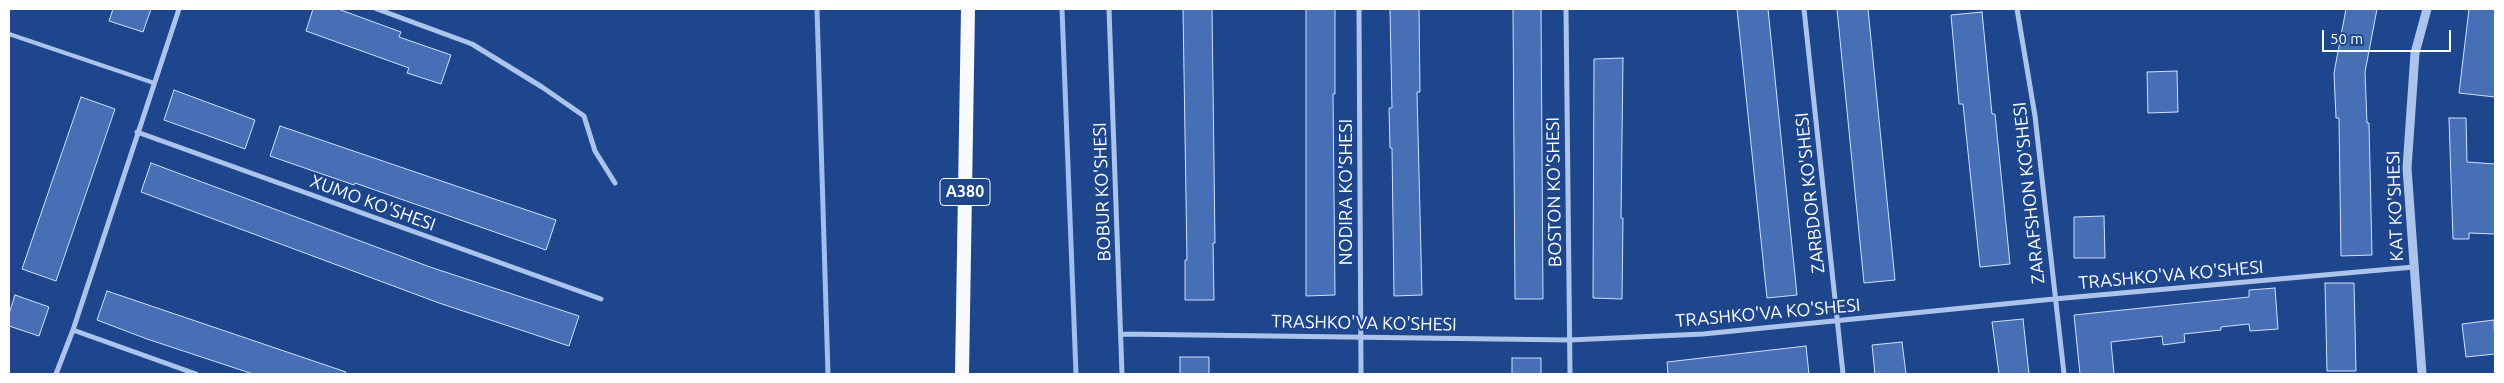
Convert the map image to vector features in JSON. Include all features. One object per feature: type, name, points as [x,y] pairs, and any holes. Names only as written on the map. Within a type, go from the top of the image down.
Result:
[{"type":"highway","name":"A380","points":[[962,374],[968,9]]},
{"type":"street","points":[[56,374],[73,330],[179,9]]},
{"type":"street","points":[[377,9],[472,44],[542,87],[584,116],[595,151],[615,182]]},
{"type":"street","name":"BOBUR KO'SHESI","points":[[1109,9],[1122,374]]},
{"type":"street","name":"NODIRA KO'SHESI","points":[[1359,9],[1361,374]]},
{"type":"street","name":"BOSTON KO'SHESI","points":[[1566,9],[1570,374]]},
{"type":"street","name":"ZARBDOR KO'SHESI","points":[[1804,9],[1843,374]]},
{"type":"street","name":"ZARAFSHON KO'SHESI","points":[[2017,9],[2035,116],[2064,374]]},
{"type":"street","name":"KAT KO'SHESI","points":[[2422,374],[2407,168],[2415,53],[2427,9]]},
{"type":"street","name":"XUMO KO'SHESI","points":[[137,132],[600,299]]},
{"type":"street","name":"TRASHKO'VA KO'SHESI","points":[[1121,334],[1570,340],[1702,334],[1837,322],[2054,298],[2414,267]]},
{"type":"street","points":[[73,330],[196,374]]},
{"type":"lane","points":[[9,34],[154,83]]},
{"type":"building","points":[[113,9],[151,9],[143,32],[109,21]]},
{"type":"building","points":[[313,9],[338,9],[401,32],[399,37],[451,55],[441,84],[407,73],[409,68],[306,31]]},
{"type":"building","points":[[1183,9],[1212,9],[1214,300],[1185,300],[1185,260],[1187,260]]},
{"type":"building","points":[[1306,9],[1335,9],[1335,94],[1333,94],[1335,295],[1306,296]]},
{"type":"building","points":[[1390,9],[1419,9],[1420,92],[1417,92],[1422,295],[1394,296],[1392,148],[1390,148],[1389,108],[1392,108]]},
{"type":"building","points":[[1513,9],[1541,9],[1543,299],[1515,299]]},
{"type":"building","points":[[1737,9],[1768,9],[1797,295],[1767,298]]},
{"type":"building","points":[[1837,9],[1868,9],[1895,280],[1864,283]]},
{"type":"building","points":[[2346,9],[2377,9],[2365,72],[2367,123],[2369,123],[2372,255],[2341,256],[2339,118],[2336,118],[2334,73]]},
{"type":"building","points":[[2469,9],[2495,9],[2495,97],[2459,93]]},
{"type":"building","points":[[1982,12],[1992,114],[1995,114],[2010,264],[1980,267],[1963,104],[1959,104],[1951,15]]},
{"type":"building","points":[[1623,58],[1622,299],[1593,298],[1594,59]]},
{"type":"building","points":[[2177,71],[2178,112],[2148,113],[2147,72]]},
{"type":"building","points":[[174,90],[255,120],[245,149],[164,120]]},
{"type":"building","points":[[81,97],[115,109],[56,281],[22,269]]},
{"type":"building","points":[[2449,118],[2466,118],[2467,162],[2495,164],[2495,234],[2469,233],[2469,239],[2453,239]]},
{"type":"building","points":[[280,126],[556,220],[546,250],[355,183],[354,185],[270,156]]},
{"type":"building","points":[[151,163],[430,267],[579,316],[569,346],[439,303],[141,192]]},
{"type":"building","points":[[2104,216],[2105,258],[2074,258],[2074,217]]},
{"type":"building","points":[[2325,283],[2354,283],[2356,371],[2327,371]]},
{"type":"building","points":[[2275,288],[2278,329],[2250,331],[2249,324],[2221,327],[2221,330],[2184,334],[2185,342],[2163,345],[2162,336],[2111,342],[2114,374],[2080,374],[2074,315],[2249,297],[2249,290]]},
{"type":"building","points":[[107,291],[346,372],[345,374],[253,374],[147,339],[97,320]]},
{"type":"building","points":[[15,295],[49,307],[39,336],[9,326],[9,314]]},
{"type":"building","points":[[2023,319],[2029,374],[1999,374],[1992,322]]},
{"type":"building","points":[[2494,320],[2495,354],[2466,357],[2462,324]]},
{"type":"building","points":[[1902,342],[1906,374],[1875,374],[1872,345]]},
{"type":"building","points":[[1806,346],[1809,374],[1668,374],[1667,362]]},
{"type":"building","points":[[1180,357],[1209,357],[1209,374],[1180,374]]},
{"type":"building","points":[[1512,358],[1541,358],[1541,374],[1512,374]]},
{"type":"waterway","points":[[817,9],[828,374]]},
{"type":"waterway","points":[[1062,9],[1076,374]]}]
